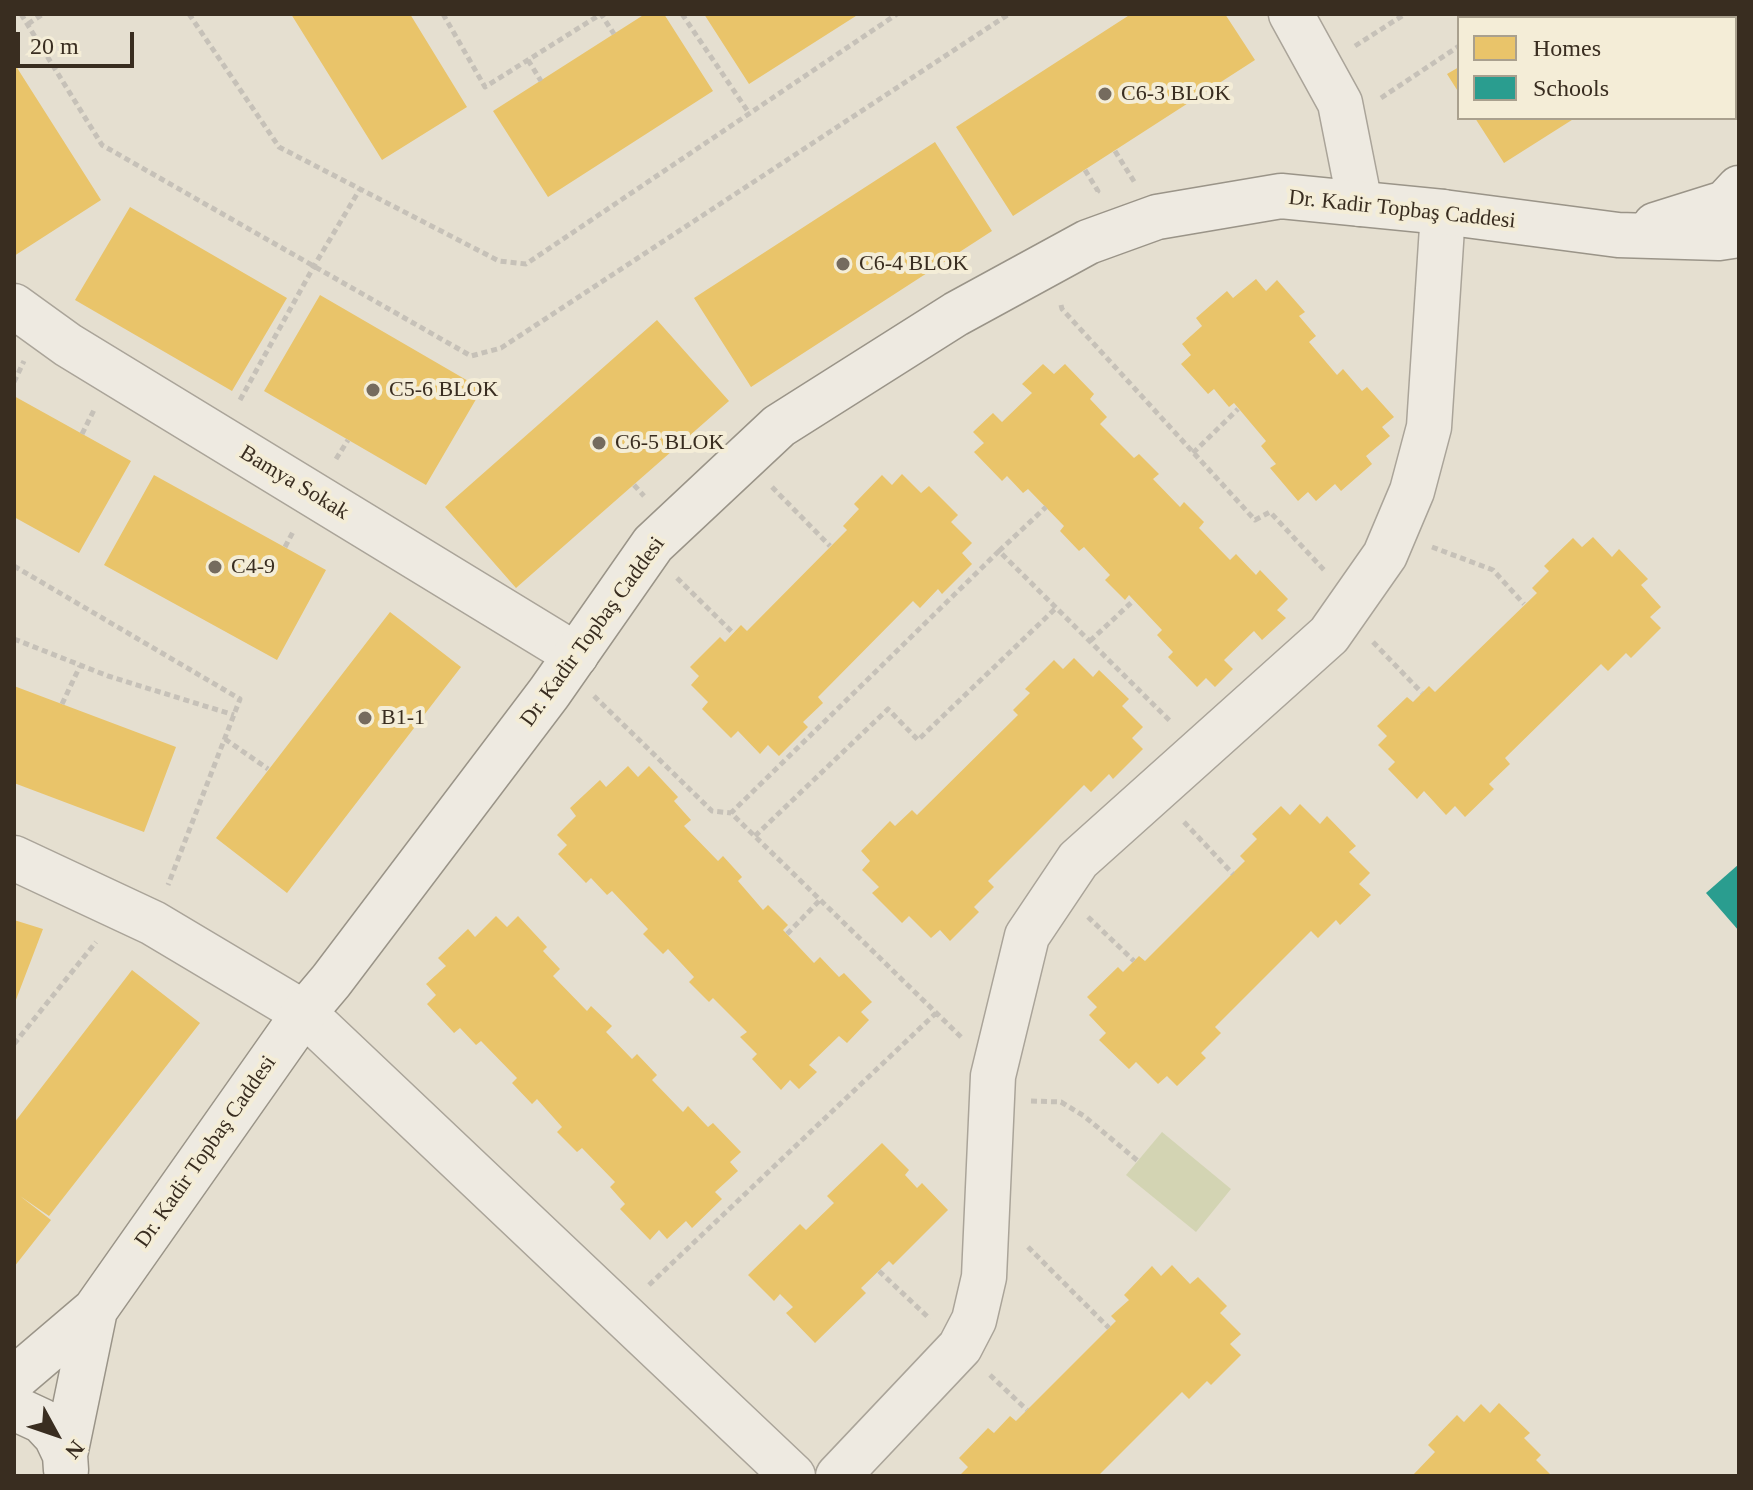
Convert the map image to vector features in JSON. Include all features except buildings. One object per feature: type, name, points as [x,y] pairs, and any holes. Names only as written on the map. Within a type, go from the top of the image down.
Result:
[{"type":"street","points":[[1291,14],[1340,103],[1360,204]]},
{"type":"street","points":[[1618,235],[1725,203],[1739,188]]},
{"type":"street","name":"Dr. Kadir Topbaş Caddesi","points":[[95,1310],[304,1013],[571,662],[648,550],[779,426],[956,314],[1088,242],[1157,217],[1281,196],[1443,212],[1618,235]]},
{"type":"street","points":[[838,1476],[960,1347],[974,1320],[984,1277],[993,1084],[1027,936],[1078,860],[1329,635],[1385,555],[1412,491],[1429,427],[1443,212]]},
{"type":"street","points":[[1618,235],[1719,238],[1739,235]]},
{"type":"street","points":[[1618,235],[1739,263]]},
{"type":"street","name":"Bamya Sokak","points":[[14,306],[68,345],[219,437],[571,662]]},
{"type":"street","points":[[14,858],[138,916],[304,1013],[793,1476]]},
{"type":"street","points":[[14,1379],[95,1310]]},
{"type":"street","points":[[66,1465],[95,1310]]},
{"type":"street","points":[[14,1408],[42,1421],[56,1436],[66,1465]]},
{"type":"path","points":[[21,14],[102,145],[471,356],[501,348],[1009,14]]},
{"type":"path","points":[[28,24],[43,14]]},
{"type":"path","points":[[189,14],[279,147],[499,261],[526,264],[897,14]]},
{"type":"path","points":[[443,14],[485,87],[601,14],[614,34]]},
{"type":"path","points":[[682,14],[749,113]]},
{"type":"path","points":[[1320,67],[1405,14]]},
{"type":"path","points":[[1344,123],[1457,47]]},
{"type":"path","points":[[528,60],[541,81]]},
{"type":"path","points":[[219,437],[360,189]]},
{"type":"path","points":[[1052,262],[1062,309],[1255,520],[1270,512],[1422,693]]},
{"type":"path","points":[[1193,453],[1238,409]]},
{"type":"path","points":[[744,459],[830,546]]},
{"type":"path","points":[[731,813],[1046,507]]},
{"type":"path","points":[[1395,533],[1493,570],[1524,604]]},
{"type":"path","points":[[648,550],[733,633]]},
{"type":"path","points":[[999,551],[1200,751]]},
{"type":"path","points":[[14,566],[240,699],[225,739],[138,916],[14,1044]]},
{"type":"path","points":[[1090,641],[1134,600]]},
{"type":"path","points":[[755,836],[888,709],[918,740],[1056,608]]},
{"type":"path","points":[[14,639],[80,666],[234,715]]},
{"type":"path","points":[[571,662],[712,811],[731,813],[936,1013],[993,1084],[1061,1102],[1084,1116],[1138,1161]]},
{"type":"path","points":[[62,704],[80,666]]},
{"type":"path","points":[[225,739],[268,769]]},
{"type":"path","points":[[1155,791],[1233,874]]},
{"type":"path","points":[[1057,888],[1134,961]]},
{"type":"path","points":[[787,934],[820,900]]},
{"type":"path","points":[[618,1311],[644,1290],[936,1013]]},
{"type":"path","points":[[986,1224],[1012,1231],[1109,1328]]},
{"type":"green space","points":[[1162,1132],[1231,1189],[1196,1232],[1126,1175]]},
{"type":"place","name":"C6-3 BLOK","points":[[1105,94]]},
{"type":"place","name":"C6-4 BLOK","points":[[843,264]]},
{"type":"place","name":"C5-6 BLOK","points":[[373,390]]},
{"type":"place","name":"C6-5 BLOK","points":[[599,443]]},
{"type":"place","name":"C4-9","points":[[215,567]]},
{"type":"place","name":"B1-1","points":[[365,718]]}]
